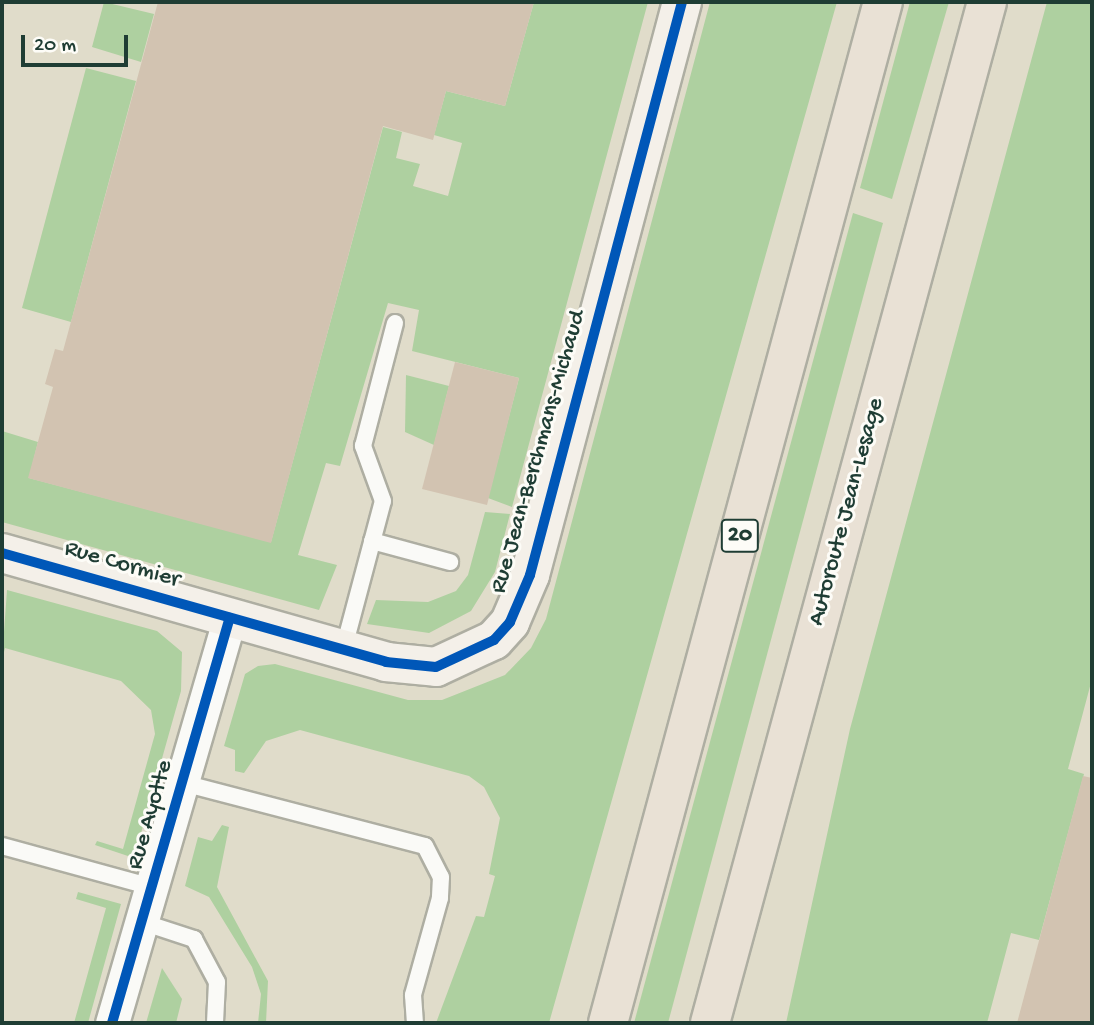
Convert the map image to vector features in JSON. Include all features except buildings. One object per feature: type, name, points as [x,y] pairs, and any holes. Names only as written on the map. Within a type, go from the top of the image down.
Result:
[{"type":"highway","name":"20","points":[[608,1023],[883,2]]},
{"type":"highway","name":"Autoroute Jean-Lesage","points":[[709,1023],[987,2]]},
{"type":"highway","points":[[735,1023],[757,847]]},
{"type":"street","name":"Rue Jean-Berchmans-Michaud","points":[[230,618],[343,651],[418,667],[455,662],[494,640],[522,601],[682,2]]},
{"type":"street","name":"Rue Cormier","points":[[2,553],[230,618]]},
{"type":"street","name":"Rue Ayotte","points":[[112,1023],[230,618]]},
{"type":"lane","points":[[343,651],[383,501],[363,446],[395,323]]},
{"type":"lane","points":[[372,541],[450,562]]},
{"type":"lane","points":[[183,783],[425,846],[441,877],[440,898],[413,995],[415,1023]]},
{"type":"lane","points":[[2,846],[152,887]]},
{"type":"lane","points":[[142,922],[194,939],[217,982],[215,1023]]},
{"type":"green space","points":[[104,2],[154,14],[141,62],[92,47]]},
{"type":"green space","points":[[534,2],[648,2],[512,507],[488,498],[519,378],[412,351],[419,310],[388,303],[340,466],[326,463],[298,555],[337,565],[319,610],[2,522],[2,431],[38,442],[29,478],[271,542],[383,127],[402,132],[396,158],[420,164],[413,186],[448,196],[462,143],[434,135],[446,91],[505,106]]},
{"type":"green space","points":[[710,2],[837,2],[549,1023],[436,1023],[476,916],[484,917],[495,876],[489,874],[500,818],[484,787],[469,776],[300,730],[266,741],[244,773],[235,771],[235,750],[224,746],[245,674],[258,666],[275,664],[408,700],[442,700],[505,675],[531,648],[546,619]]},
{"type":"green space","points":[[910,2],[949,2],[892,199],[860,188]]},
{"type":"green space","points":[[1047,2],[1092,2],[1092,679],[1068,769],[1084,774],[1039,940],[1011,933],[987,1023],[786,1023],[850,729]]},
{"type":"green space","points":[[86,68],[136,81],[71,322],[22,308]]},
{"type":"green space","points":[[853,213],[883,223],[668,1023],[634,1023]]},
{"type":"green space","points":[[406,375],[449,386],[434,445],[405,432]]},
{"type":"green space","points":[[485,512],[510,514],[495,572],[471,611],[429,633],[367,624],[376,600],[428,602],[456,591],[468,575]]},
{"type":"green space","points":[[7,590],[157,631],[182,652],[181,691],[134,858],[95,845],[97,841],[123,849],[155,734],[151,710],[121,681],[5,648],[2,660]]},
{"type":"green space","points":[[222,825],[229,827],[217,887],[268,981],[266,1023],[258,1023],[261,994],[252,967],[209,897],[185,886],[198,837],[212,841]]},
{"type":"green space","points":[[78,892],[121,904],[88,1023],[74,1023],[106,908],[76,899]]},
{"type":"green space","points":[[162,968],[182,999],[176,1023],[146,1023]]},
{"type":"cycle path","points":[[2,553],[386,662],[436,667],[494,640],[510,622],[530,575],[682,2]]},
{"type":"cycle path","points":[[112,1023],[230,618]]}]
